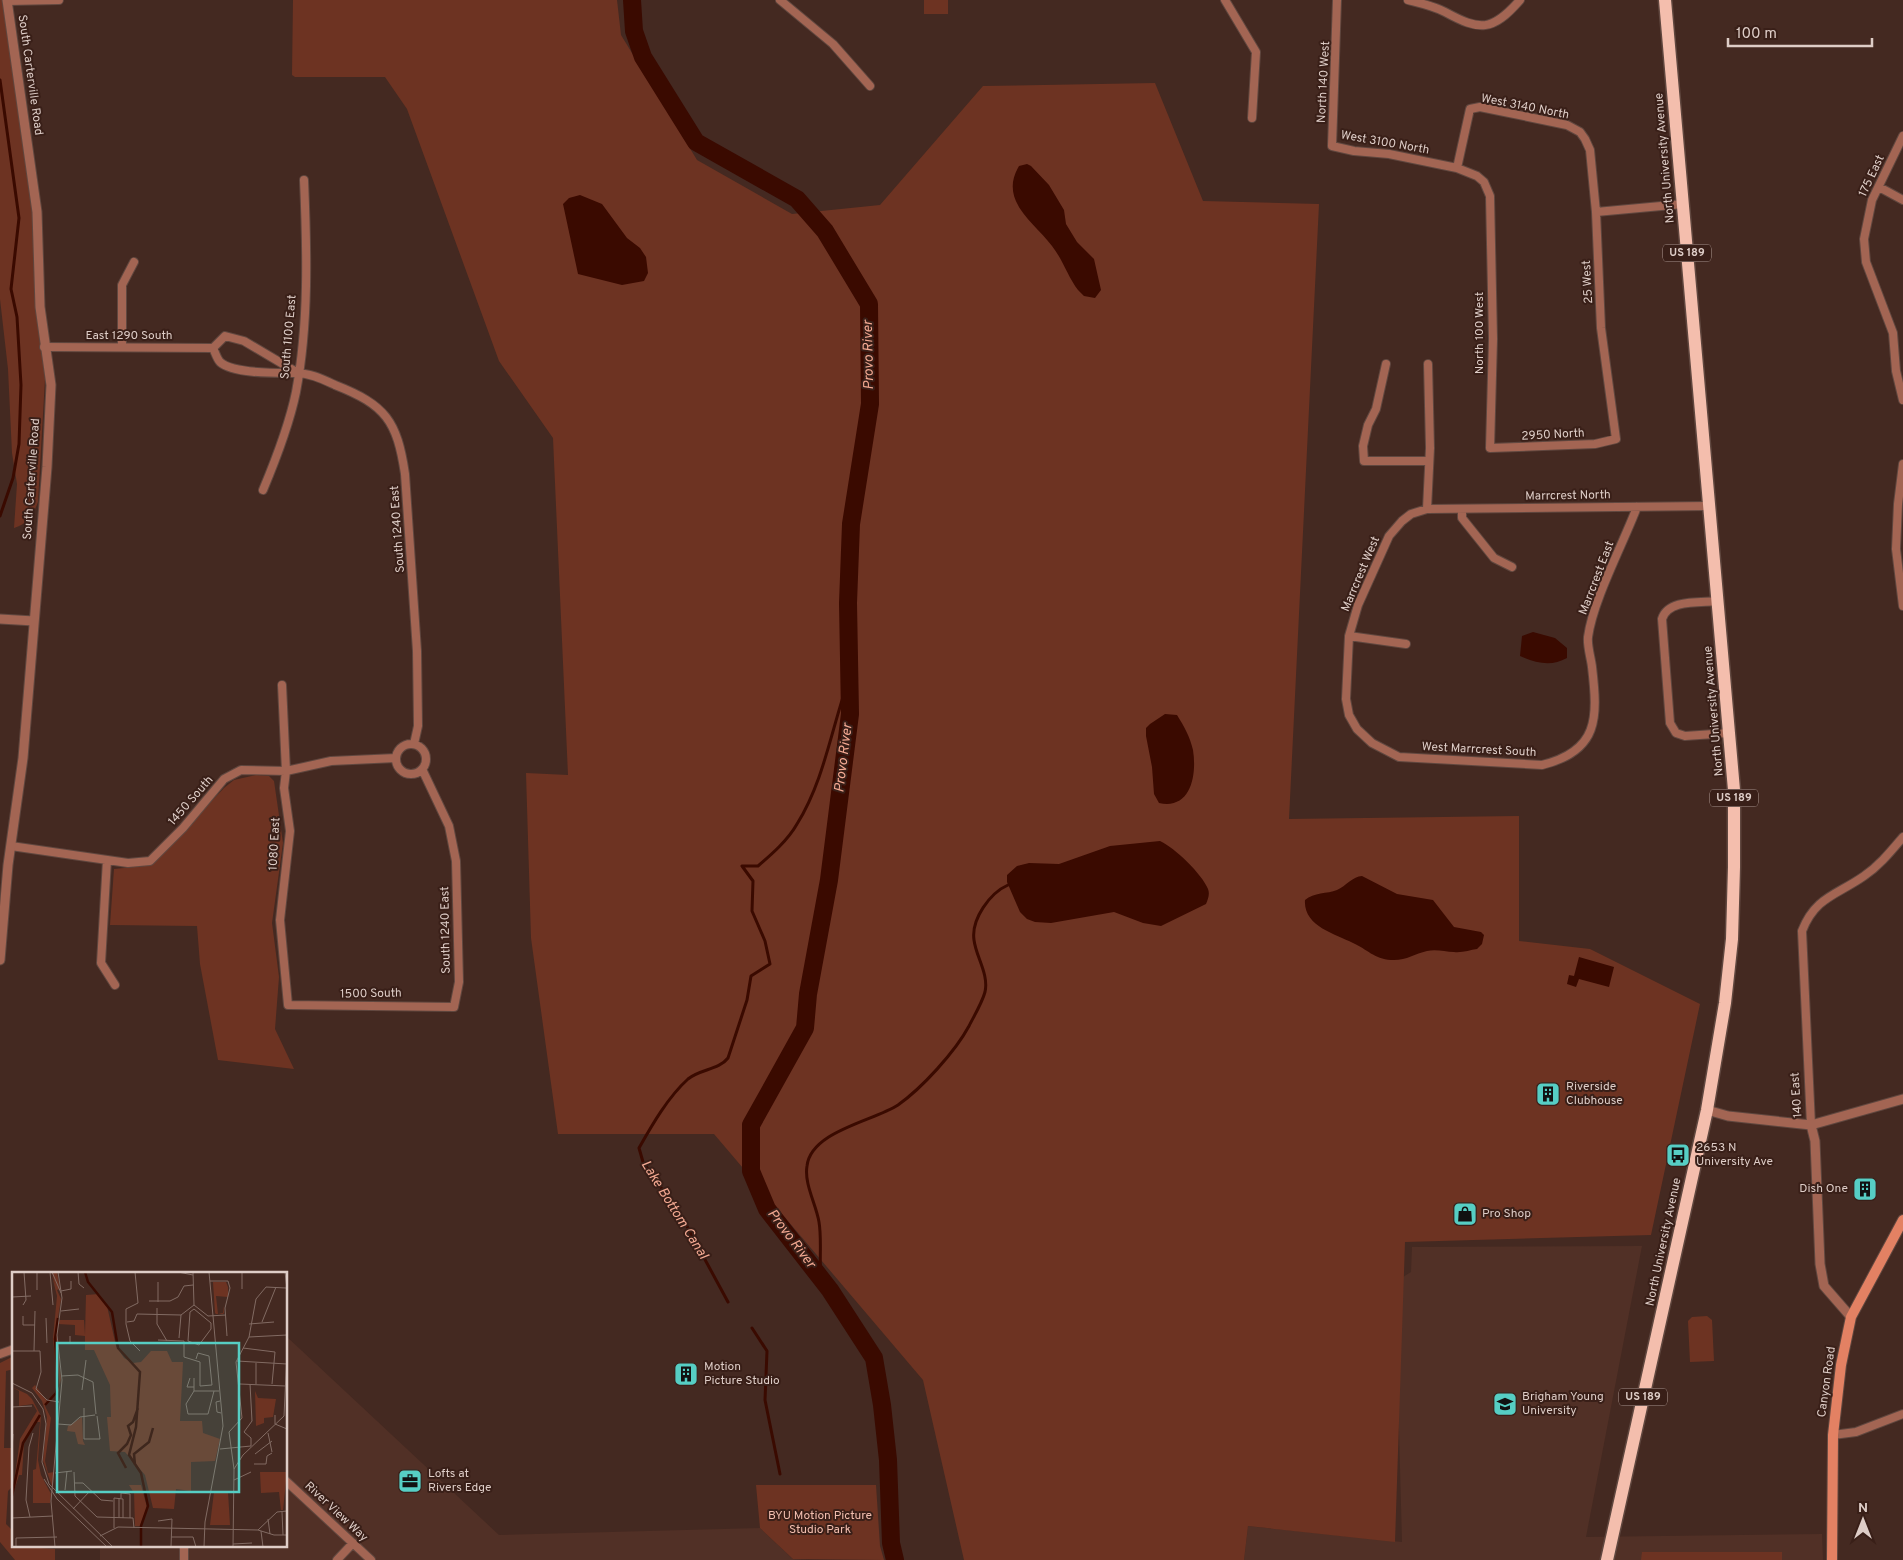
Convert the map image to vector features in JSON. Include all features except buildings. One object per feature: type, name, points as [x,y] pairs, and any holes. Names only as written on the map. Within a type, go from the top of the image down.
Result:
[{"type":"highway","name":"North University Avenue","points":[[1607,1560],[1706,1110],[1725,1003],[1732,939],[1734,817],[1730,733],[1665,0]]},
{"type":"main road","name":"Canyon Road","points":[[1832,1560],[1833,1435],[1841,1365],[1850,1317],[1903,1220]]},
{"type":"street","points":[[7,0],[59,0]]},
{"type":"street","name":"South Carterville Road","points":[[0,960],[3,905],[23,758],[51,385],[44,347],[40,307],[37,212],[7,0]]},
{"type":"street","points":[[780,0],[833,44],[870,86]]},
{"type":"street","points":[[1225,0],[1256,52],[1252,118]]},
{"type":"street","name":"North 140 West","points":[[1332,146],[1338,19],[1337,0]]},
{"type":"street","points":[[1408,0],[1417,1],[1439,9],[1461,22],[1473,26],[1497,20],[1520,0]]},
{"type":"street","name":"West 3140 North","points":[[1457,168],[1470,108],[1480,107],[1567,125],[1575,129]]},
{"type":"street","name":"25 West","points":[[1575,129],[1585,139],[1590,150],[1596,212],[1601,328],[1616,439]]},
{"type":"street","name":"175 East","points":[[1903,136],[1872,200],[1864,239],[1866,262],[1893,333],[1896,371],[1903,400]]},
{"type":"street","name":"West 3100 North","points":[[1332,146],[1354,152],[1389,154],[1457,168],[1472,173],[1484,182],[1490,196],[1490,217]]},
{"type":"street","name":"South 1100 East","points":[[263,490],[276,461],[296,393],[305,308],[304,180]]},
{"type":"street","points":[[1879,187],[1903,200]]},
{"type":"street","points":[[1596,212],[1683,204]]},
{"type":"street","name":"North 100 West","points":[[1490,217],[1493,339],[1490,448]]},
{"type":"street","points":[[122,347],[122,286],[134,262]]},
{"type":"street","name":"East 1290 South","points":[[44,347],[213,348],[225,336],[244,341],[298,373]]},
{"type":"street","points":[[213,348],[220,362],[235,368],[270,373],[298,373]]},
{"type":"street","points":[[1386,364],[1376,410],[1368,425],[1363,446],[1364,461],[1428,461]]},
{"type":"street","points":[[1426,509],[1430,448],[1428,364]]},
{"type":"street","name":"South 1240 East","points":[[298,373],[309,374],[367,398],[394,426],[401,447],[406,474],[417,651],[418,726],[414,744]]},
{"type":"street","name":"2950 North","points":[[1490,448],[1595,444],[1616,439]]},
{"type":"street","points":[[1903,464],[1898,504],[1896,549],[1903,606]]},
{"type":"street","name":"Marrcrest North","points":[[1426,509],[1710,506]]},
{"type":"street","name":"Marrcrest East","points":[[1582,746],[1592,729],[1596,698],[1588,638],[1599,601],[1637,508]]},
{"type":"street","name":"Marrcrest West","points":[[1372,743],[1357,729],[1349,715],[1346,699],[1349,636],[1358,605],[1389,536],[1402,520],[1426,509]]},
{"type":"street","points":[[1462,509],[1462,518],[1494,558],[1512,566]]},
{"type":"street","points":[[1718,601],[1672,605],[1664,611],[1662,619],[1670,724],[1676,734],[1685,736],[1730,733]]},
{"type":"street","points":[[0,618],[34,621]]},
{"type":"street","points":[[1349,636],[1406,644]]},
{"type":"street","name":"1080 East","points":[[282,685],[286,771],[284,788],[290,831],[280,920],[288,1005]]},
{"type":"street","name":"West Marrcrest South","points":[[1372,743],[1399,757],[1542,765],[1563,760],[1582,746]]},
{"type":"street","points":[[414,744],[425,753],[425,764],[422,770],[406,772],[398,764],[396,758],[401,748],[414,744]]},
{"type":"street","name":"1450 South","points":[[11,846],[128,863],[150,861],[172,840],[224,780],[241,770],[286,771],[331,761],[396,758]]},
{"type":"street","name":"South 1240 East","points":[[422,770],[450,826],[456,861],[459,982],[454,1007]]},
{"type":"street","name":"140 East","points":[[1850,1317],[1824,1286],[1820,1264],[1815,1141],[1811,1125],[1802,932],[1808,916],[1822,900],[1864,876],[1884,859],[1903,837]]},
{"type":"street","points":[[107,860],[100,963],[115,985]]},
{"type":"street","name":"1500 South","points":[[288,1005],[454,1007]]},
{"type":"street","points":[[1706,1110],[1728,1116],[1811,1125],[1903,1099]]},
{"type":"street","points":[[0,1354],[12,1350]]},
{"type":"street","points":[[1833,1435],[1867,1429],[1887,1419],[1903,1414]]},
{"type":"street","name":"River View Way","points":[[288,1483],[371,1560]]},
{"type":"street","points":[[337,1560],[352,1543]]},
{"type":"shaded area","points":[[1027,164],[1049,185],[1064,210],[1066,224],[1077,242],[1094,259],[1101,290],[1095,298],[1084,296],[1078,290],[1056,251],[1021,210],[1016,201],[1013,190],[1014,179],[1019,166]]},
{"type":"shaded area","points":[[580,195],[602,204],[627,238],[640,248],[646,257],[648,273],[644,281],[622,285],[578,274],[563,204],[569,198]]},
{"type":"shaded area","points":[[1533,632],[1555,638],[1567,648],[1567,658],[1561,661],[1544,663],[1520,656],[1522,636]]},
{"type":"shaded area","points":[[1165,714],[1177,715],[1190,741],[1194,760],[1190,788],[1185,796],[1170,804],[1159,803],[1154,794],[1152,767],[1146,736],[1146,728]]},
{"type":"shaded area","points":[[1160,841],[1173,849],[1194,869],[1205,883],[1209,893],[1206,904],[1161,926],[1143,923],[1114,912],[1051,923],[1035,922],[1027,919],[1020,912],[1007,882],[1007,875],[1017,866],[1029,863],[1059,864],[1110,846]]},
{"type":"shaded area","points":[[1362,876],[1397,894],[1433,900],[1454,927],[1481,932],[1484,935],[1482,944],[1477,949],[1463,952],[1431,950],[1410,957],[1391,960],[1375,956],[1315,923],[1309,916],[1305,900],[1312,896],[1337,890]]},
{"type":"shaded area","points":[[1579,957],[1614,967],[1609,987],[1579,979],[1576,987],[1567,984],[1569,975],[1574,976]]},
{"type":"shaded area","name":"Brigham Young University","points":[[1642,1246],[1586,1537],[1822,1534],[1823,1560],[1244,1560],[1248,1526],[1402,1542],[1395,1282],[1411,1272],[1412,1247]]},
{"type":"shaded area","points":[[288,1338],[499,1535],[760,1528],[793,1559],[809,1560],[100,1560],[100,1548],[288,1548]]},
{"type":"green space","points":[[0,0],[2,0],[34,218],[34,288],[45,379],[38,502],[29,518],[23,524],[14,528],[17,484],[12,453],[8,369],[0,299]]},
{"type":"green space","points":[[293,0],[617,0],[621,35],[697,160],[792,214],[880,205],[983,86],[1155,83],[1203,201],[1319,204],[1289,819],[1519,816],[1519,941],[1590,949],[1700,1004],[1651,1235],[1405,1242],[1395,1542],[1248,1526],[1244,1560],[964,1560],[923,1380],[714,1134],[558,1134],[531,938],[526,773],[568,775],[553,438],[499,361],[407,109],[385,77],[295,77],[292,75]]},
{"type":"green space","points":[[924,0],[948,0],[948,14],[924,14]]},
{"type":"green space","points":[[256,775],[269,776],[274,781],[283,843],[272,923],[279,977],[275,1029],[294,1069],[218,1060],[200,964],[197,926],[110,925],[114,869],[144,866],[156,860],[224,788],[234,780]]},
{"type":"green space","points":[[1707,1316],[1712,1320],[1714,1361],[1690,1362],[1688,1321],[1692,1317]]},
{"type":"green space","points":[[12,1357],[12,1370],[6,1371],[4,1448],[12,1448],[12,1487],[8,1491],[6,1524],[12,1530],[12,1548],[55,1549],[55,1560],[15,1560],[0,1542],[0,1363]]},
{"type":"green space","name":"BYU Motion Picture Studio Park","points":[[756,1485],[876,1485],[880,1546],[884,1560],[793,1559],[760,1528]]},
{"type":"green space","points":[[1642,1552],[1782,1552],[1782,1560],[1641,1560]]},
{"type":"waterway","name":"Provo River","points":[[632,0],[634,31],[643,57],[696,142],[797,199],[825,231],[869,304],[870,404],[851,524],[848,603],[850,714],[829,880],[808,994],[805,1028],[751,1125],[751,1171],[767,1209],[830,1290],[874,1358],[882,1405],[888,1460],[891,1543],[895,1560]]},
{"type":"waterway","points":[[0,80],[19,218],[11,289],[17,317],[21,385],[19,444],[13,478],[0,516]]},
{"type":"waterway","name":"Lake Bottom Canal","points":[[728,1302],[683,1219],[643,1162],[639,1148],[661,1112],[681,1086],[698,1073],[720,1065],[728,1058],[747,1000],[751,976],[770,964],[765,941],[752,911],[753,881],[742,866],[758,866],[774,852],[793,830],[807,807],[815,789],[850,676]]},
{"type":"waterway","points":[[821,1279],[819,1222],[807,1180],[807,1166],[811,1154],[820,1144],[845,1128],[898,1105],[947,1058],[969,1026],[985,992],[984,972],[974,940],[974,932],[979,915],[989,900],[1008,885]]},
{"type":"waterway","name":"Lake Bottom Canal","points":[[752,1328],[767,1351],[765,1400],[780,1474]]},
{"type":"place","name":"Riverside Clubhouse","points":[[1548,1094]]},
{"type":"place","name":"2653 N University Ave","points":[[1678,1155]]},
{"type":"place","name":"Dish One","points":[[1865,1189]]},
{"type":"place","name":"Pro Shop","points":[[1465,1214]]},
{"type":"place","name":"Motion Picture Studio","points":[[686,1374]]},
{"type":"place","name":"Brigham Young University","points":[[1505,1404]]},
{"type":"place","name":"Lofts at Rivers Edge","points":[[410,1481]]}]
